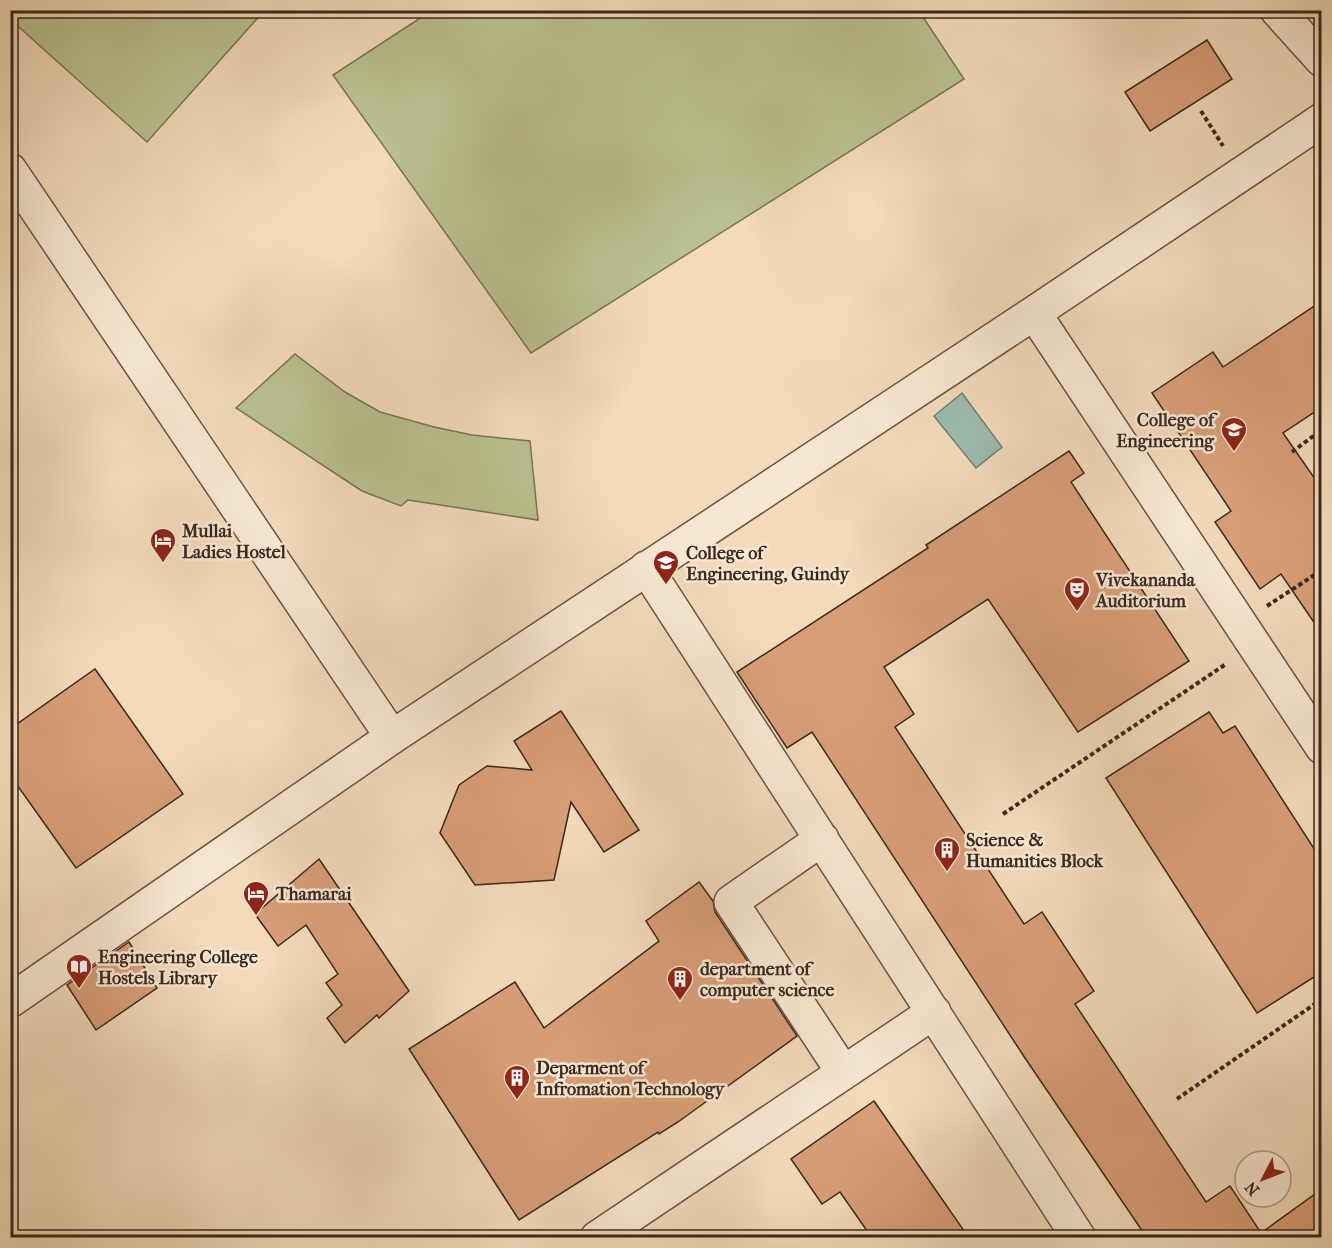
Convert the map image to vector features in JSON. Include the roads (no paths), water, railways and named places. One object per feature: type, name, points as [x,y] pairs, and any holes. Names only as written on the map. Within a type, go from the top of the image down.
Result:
[{"type":"lane","points":[[1277,10],[1322,60]]},
{"type":"lane","points":[[10,1001],[392,737],[1322,120]]},
{"type":"lane","points":[[10,170],[392,737]]},
{"type":"lane","points":[[1034,313],[1322,747]]},
{"type":"lane","points":[[646,568],[1079,1238]]},
{"type":"lane","points":[[822,839],[731,902],[843,1072]]},
{"type":"lane","points":[[597,1238],[934,1012]]},
{"type":"place","name":"College of Engineering","points":[[1234,453]]},
{"type":"place","name":"Mullai Ladies Hostel","points":[[163,564]]},
{"type":"place","name":"College of Engineering, Guindy","points":[[666,586]]},
{"type":"place","name":"Vivekananda Auditorium","points":[[1077,613]]},
{"type":"place","name":"Science & Humanities Block","points":[[947,873]]},
{"type":"place","name":"Thamarai","points":[[256,917]]},
{"type":"place","name":"Engineering College Hostels Library","points":[[79,990]]},
{"type":"place","name":"department of computer science","points":[[680,1002]]},
{"type":"place","name":"Deparment of Infromation Technology","points":[[517,1101]]}]
